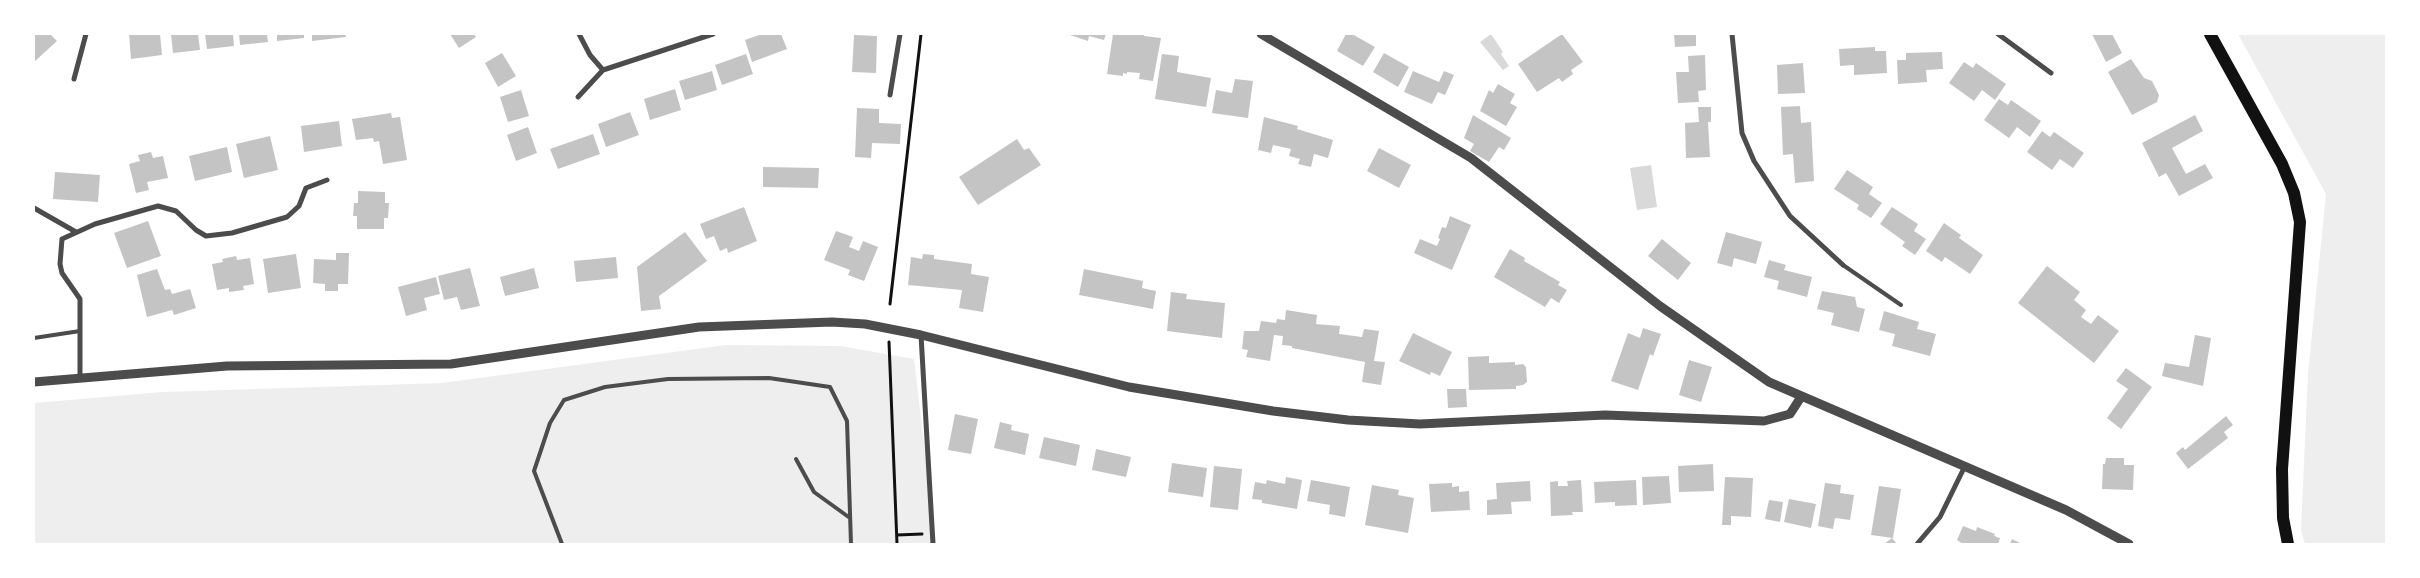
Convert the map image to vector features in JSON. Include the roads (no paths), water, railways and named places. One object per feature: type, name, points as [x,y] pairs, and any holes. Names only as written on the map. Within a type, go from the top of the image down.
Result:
[{"type":"main road","points":[[2210,34],[2282,164],[2294,193],[2300,222],[2282,470],[2283,518],[2288,544]]},
{"type":"street","points":[[74,79],[86,34]]},
{"type":"street","points":[[579,34],[590,54],[603,70]]},
{"type":"street","points":[[578,97],[603,70],[713,34]]},
{"type":"street","points":[[890,96],[900,34]]},
{"type":"street","points":[[1261,34],[1471,158],[1660,306],[1769,382],[2066,510],[2129,544]]},
{"type":"street","points":[[1732,34],[1742,133],[1754,161],[1790,216],[1843,265]]},
{"type":"street","points":[[1998,34],[2051,73]]},
{"type":"street","points":[[80,378],[80,299],[62,273],[60,264],[62,238],[158,206],[176,211],[196,230],[206,236],[232,233],[287,217],[299,206],[306,188],[327,180]]},
{"type":"street","points":[[34,208],[76,232]]},
{"type":"street","points":[[34,382],[227,366],[451,364],[591,341],[699,327],[832,322],[866,324],[921,335],[1129,388],[1273,411],[1348,420],[1420,424],[1604,415],[1764,421],[1790,414],[1801,397]]},
{"type":"street","points":[[921,335],[933,544]]},
{"type":"street","points":[[1917,544],[1940,517],[1966,466]]},
{"type":"lane","points":[[1843,265],[1901,305]]},
{"type":"lane","points":[[34,338],[80,331]]},
{"type":"lane","points":[[562,544],[534,471],[550,423],[564,400],[605,387],[668,379],[769,378],[830,387],[847,420],[851,544]]},
{"type":"lane","points":[[796,459],[814,492],[850,518]]}]
